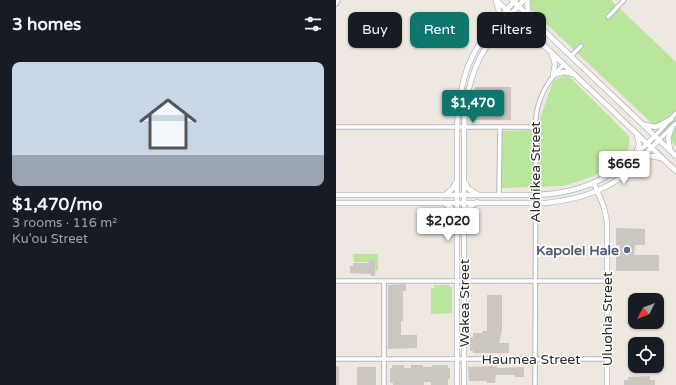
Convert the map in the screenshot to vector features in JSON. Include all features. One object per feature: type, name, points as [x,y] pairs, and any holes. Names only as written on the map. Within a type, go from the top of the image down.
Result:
[{"type":"street","points":[[336,4],[338,0]]},
{"type":"street","points":[[496,0],[507,10]]},
{"type":"street","points":[[496,0],[498,12]]},
{"type":"street","points":[[526,0],[529,12]]},
{"type":"street","name":"Wakea Street","points":[[513,12],[526,0]]},
{"type":"street","points":[[608,17],[624,0]]},
{"type":"street","points":[[514,1],[524,12]]},
{"type":"street","name":"Wakea Street","points":[[507,10],[514,1]]},
{"type":"street","points":[[546,32],[676,156]]},
{"type":"street","points":[[564,64],[580,46]]},
{"type":"street","points":[[546,47],[676,171]]},
{"type":"street","name":"Wakea Street","points":[[457,385],[456,181],[458,103],[464,74],[477,48]]},
{"type":"street","name":"Wakea Street","points":[[464,385],[464,127],[467,95],[473,72],[485,48]]},
{"type":"street","points":[[552,53],[555,64],[553,75],[564,72],[574,74]]},
{"type":"street","name":"Alohikea Street","points":[[535,385],[535,127],[540,97],[545,86],[564,64]]},
{"type":"street","points":[[336,195],[535,195],[570,191],[594,183],[618,169],[655,136],[676,113]]},
{"type":"street","points":[[642,124],[656,127],[671,119]]},
{"type":"street","points":[[336,203],[535,203],[570,199],[598,190],[616,180],[638,161],[676,123]]},
{"type":"street","points":[[336,127],[535,127]]},
{"type":"street","points":[[499,195],[500,127]]},
{"type":"street","points":[[671,151],[668,138],[672,128]]},
{"type":"street","points":[[634,156],[639,145],[637,134]]},
{"type":"street","points":[[638,161],[651,156],[664,159]]},
{"type":"street","points":[[464,180],[469,189],[478,195]]},
{"type":"street","points":[[444,195],[452,189],[456,181]]},
{"type":"street","name":"Uluohia Street","points":[[594,183],[598,190],[608,222],[607,385]]},
{"type":"street","points":[[442,202],[451,208],[456,215]]},
{"type":"street","points":[[464,215],[469,208],[477,202]]},
{"type":"street","points":[[336,281],[608,281]]},
{"type":"street","points":[[384,281],[384,385]]},
{"type":"street","name":"Haumea Street","points":[[336,359],[607,359]]},
{"type":"green space","points":[[521,0],[611,0],[676,62],[676,146],[546,24],[546,12],[534,12]]},
{"type":"green space","points":[[567,74],[630,137],[628,151],[594,176],[564,186],[500,188],[498,131],[539,130],[540,119],[553,81]]},
{"type":"green space","points":[[353,254],[378,254],[378,270],[375,271],[375,260],[369,260],[369,262],[354,262]]},
{"type":"green space","points":[[434,285],[448,285],[452,288],[452,313],[431,314],[431,288],[434,288]]},
{"type":"building","points":[[475,87],[511,87],[511,120],[475,120],[473,104]]},
{"type":"building","name":"Kapolei Hale","points":[[616,228],[645,229],[645,245],[635,245],[634,255],[659,255],[659,271],[616,271],[616,255],[620,255],[620,245],[616,245]]},
{"type":"building","points":[[369,260],[375,260],[375,276],[371,276],[371,274],[350,273],[350,266],[353,266],[353,263],[369,263]]},
{"type":"building","points":[[406,284],[406,291],[403,291],[403,321],[401,321],[401,335],[417,335],[417,348],[388,349],[388,285]]},
{"type":"building","points":[[487,295],[502,295],[502,331],[499,343],[509,343],[509,353],[473,353],[473,351],[470,351],[470,337],[473,337],[473,333],[482,333],[482,331],[487,331]]},
{"type":"building","points":[[392,365],[404,365],[404,368],[411,368],[411,365],[432,367],[432,365],[448,365],[448,368],[450,368],[450,379],[448,379],[448,385],[431,385],[431,382],[424,382],[424,385],[393,385],[393,383],[390,383],[390,368],[392,368]]},
{"type":"building","points":[[336,366],[339,367],[339,385],[336,385]]},
{"type":"building","points":[[497,366],[497,368],[524,367],[524,377],[515,377],[515,375],[496,375],[495,383],[487,383],[487,381],[469,381],[468,367]]},
{"type":"building","points":[[357,367],[376,367],[376,385],[357,385]]},
{"type":"building","points":[[650,376],[650,380],[655,380],[655,385],[624,385],[624,380],[628,380],[628,377]]},
{"type":"place","name":"Kapolei Hale","points":[[627,250]]}]
